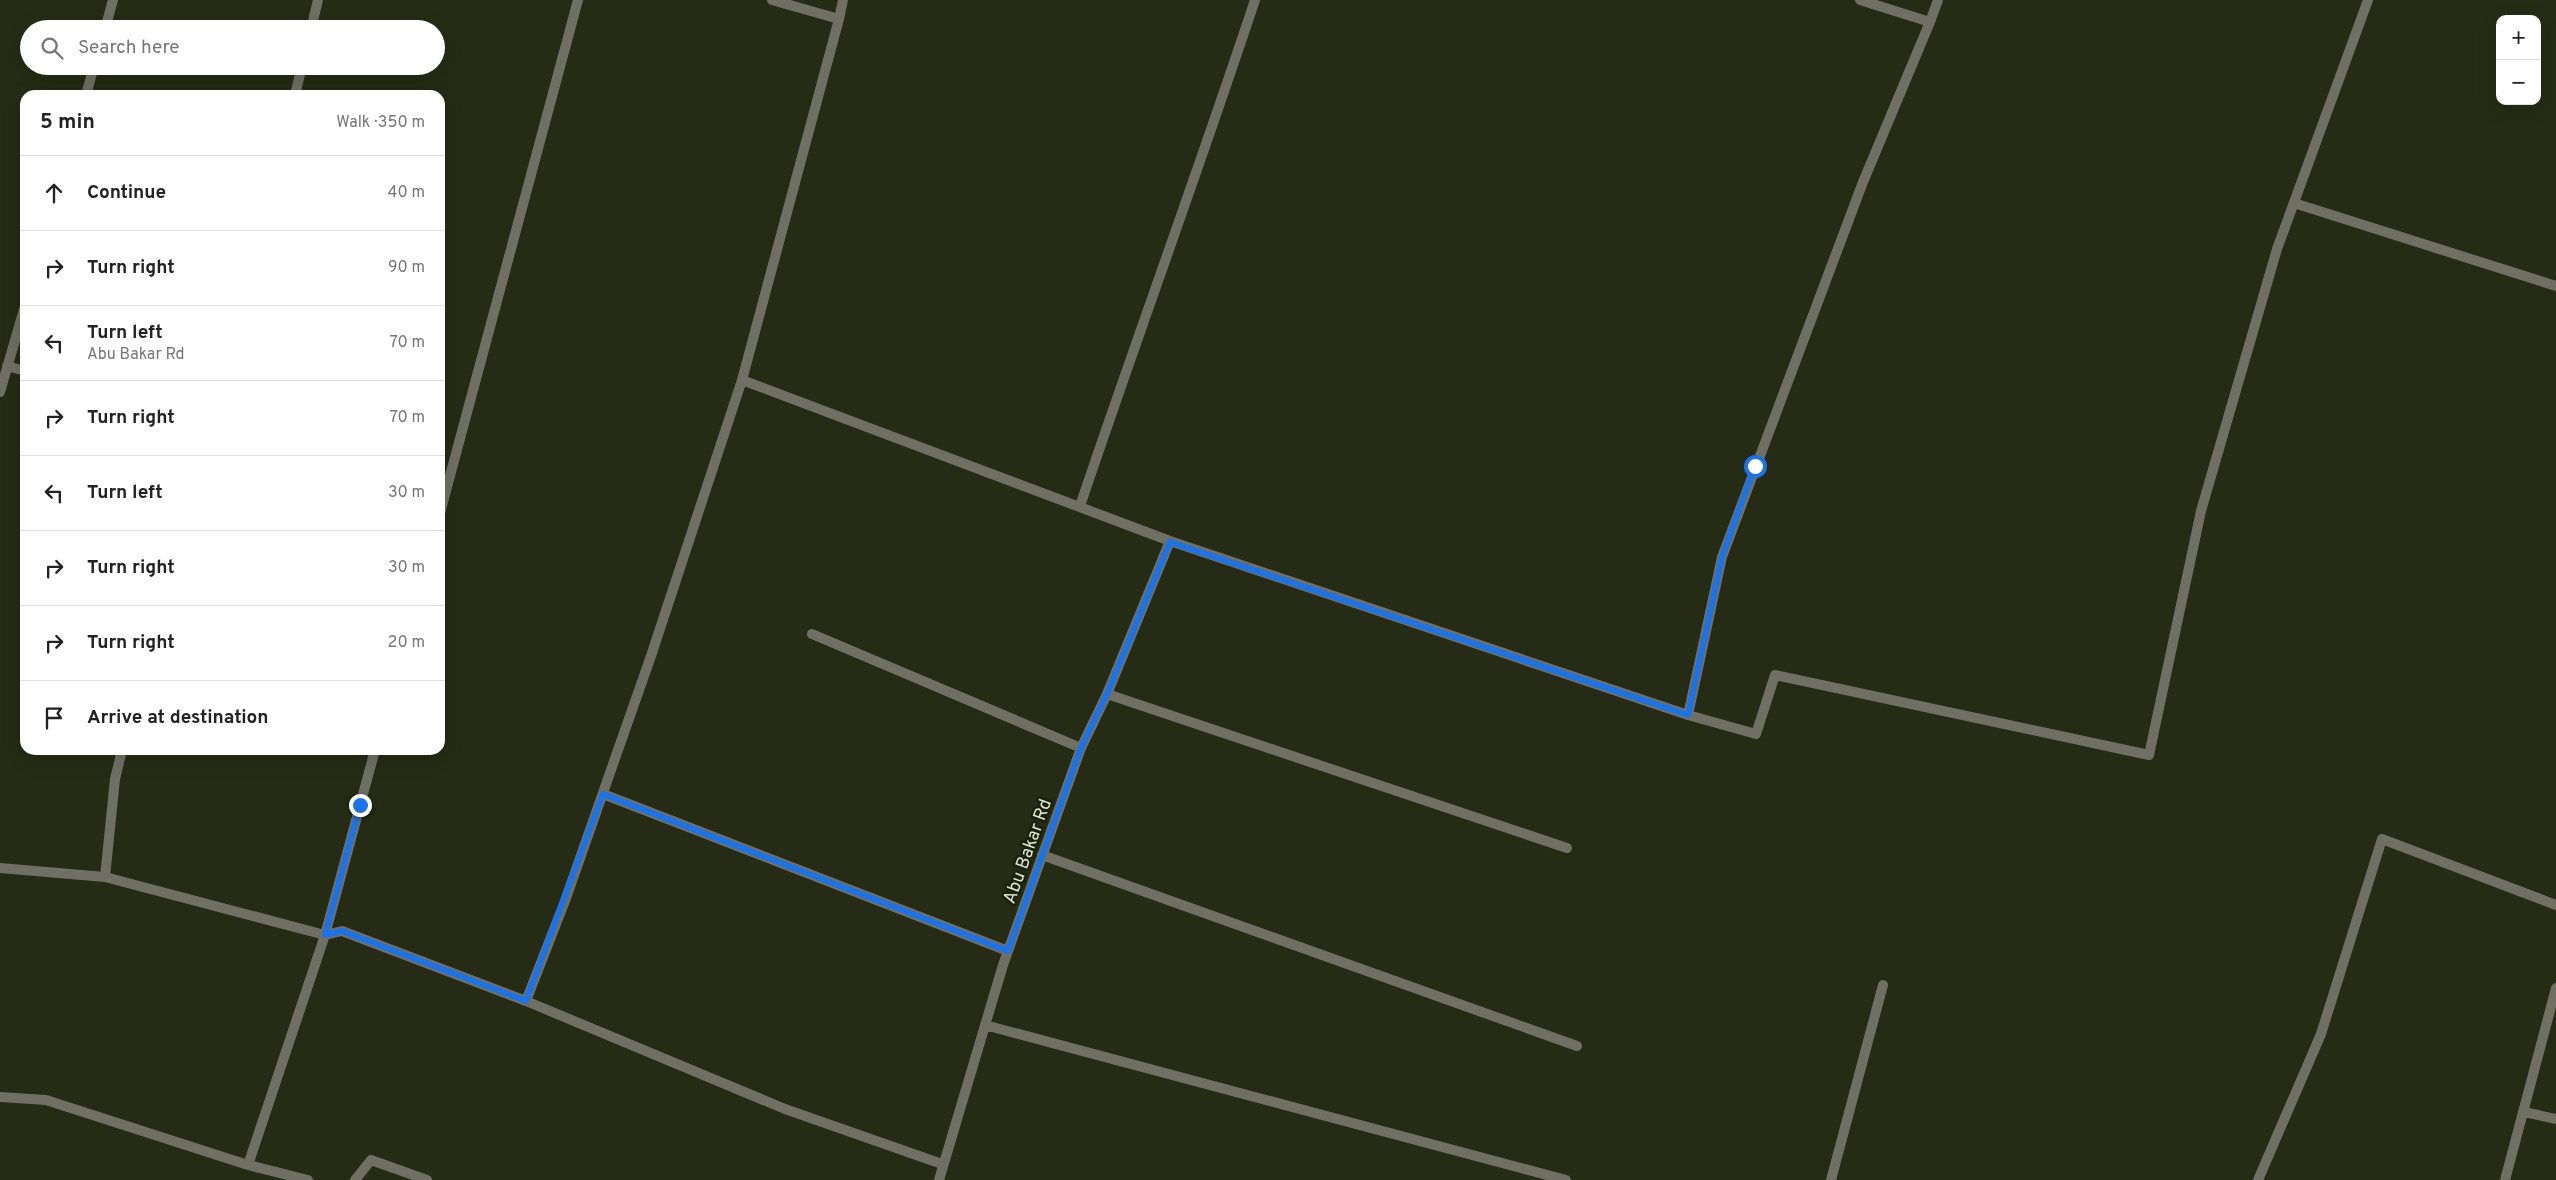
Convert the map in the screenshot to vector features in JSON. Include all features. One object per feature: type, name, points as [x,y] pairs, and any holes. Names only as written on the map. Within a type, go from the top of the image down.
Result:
[{"type":"street","points":[[107,20],[113,0]]},
{"type":"street","points":[[313,20],[318,0]]},
{"type":"street","points":[[445,494],[578,0]]},
{"type":"street","points":[[772,0],[839,19]]},
{"type":"street","points":[[526,1001],[603,794],[651,656],[742,380],[843,0]]},
{"type":"street","points":[[1080,506],[1163,262],[1204,154],[1255,0]]},
{"type":"street","points":[[1860,0],[1930,22]]},
{"type":"street","points":[[1688,715],[1722,557],[1863,182],[1938,0]]},
{"type":"street","points":[[742,380],[1080,506],[1170,542],[1688,715],[1756,734],[1775,675],[2149,755],[2201,510],[2277,249],[2368,0]]},
{"type":"street","points":[[87,90],[92,75]]},
{"type":"street","points":[[296,90],[300,75]]},
{"type":"street","points":[[2294,203],[2556,286]]},
{"type":"street","points":[[0,392],[20,324]]},
{"type":"street","points":[[8,366],[20,370]]},
{"type":"street","name":"Abu Bakar Rd","points":[[939,1180],[942,1164],[984,1025],[1042,855],[1081,748],[1107,694],[1170,542]]},
{"type":"street","points":[[812,634],[1081,748]]},
{"type":"street","points":[[1107,694],[1567,848]]},
{"type":"street","points":[[105,877],[115,779],[121,755]]},
{"type":"street","points":[[248,1165],[325,935],[374,755]]},
{"type":"street","points":[[603,794],[1008,951]]},
{"type":"street","points":[[2258,1180],[2321,1034],[2382,839],[2556,905]]},
{"type":"street","points":[[1042,855],[1577,1046]]},
{"type":"street","points":[[0,868],[105,877],[325,935],[342,931],[526,1001],[785,1109],[942,1164]]},
{"type":"street","points":[[1831,1180],[1883,986]]},
{"type":"street","points":[[2505,1180],[2556,988]]},
{"type":"street","points":[[984,1025],[1566,1180]]},
{"type":"street","points":[[0,1097],[46,1100],[248,1165],[308,1180]]},
{"type":"street","points":[[2524,1112],[2556,1119]]},
{"type":"street","points":[[356,1180],[371,1160],[427,1180]]},
{"type":"route","points":[[360,805],[325,935],[342,931],[526,1001],[565,901],[603,794],[1008,951],[1081,748],[1107,694],[1170,542],[1688,715],[1722,557],[1755,466]]}]
